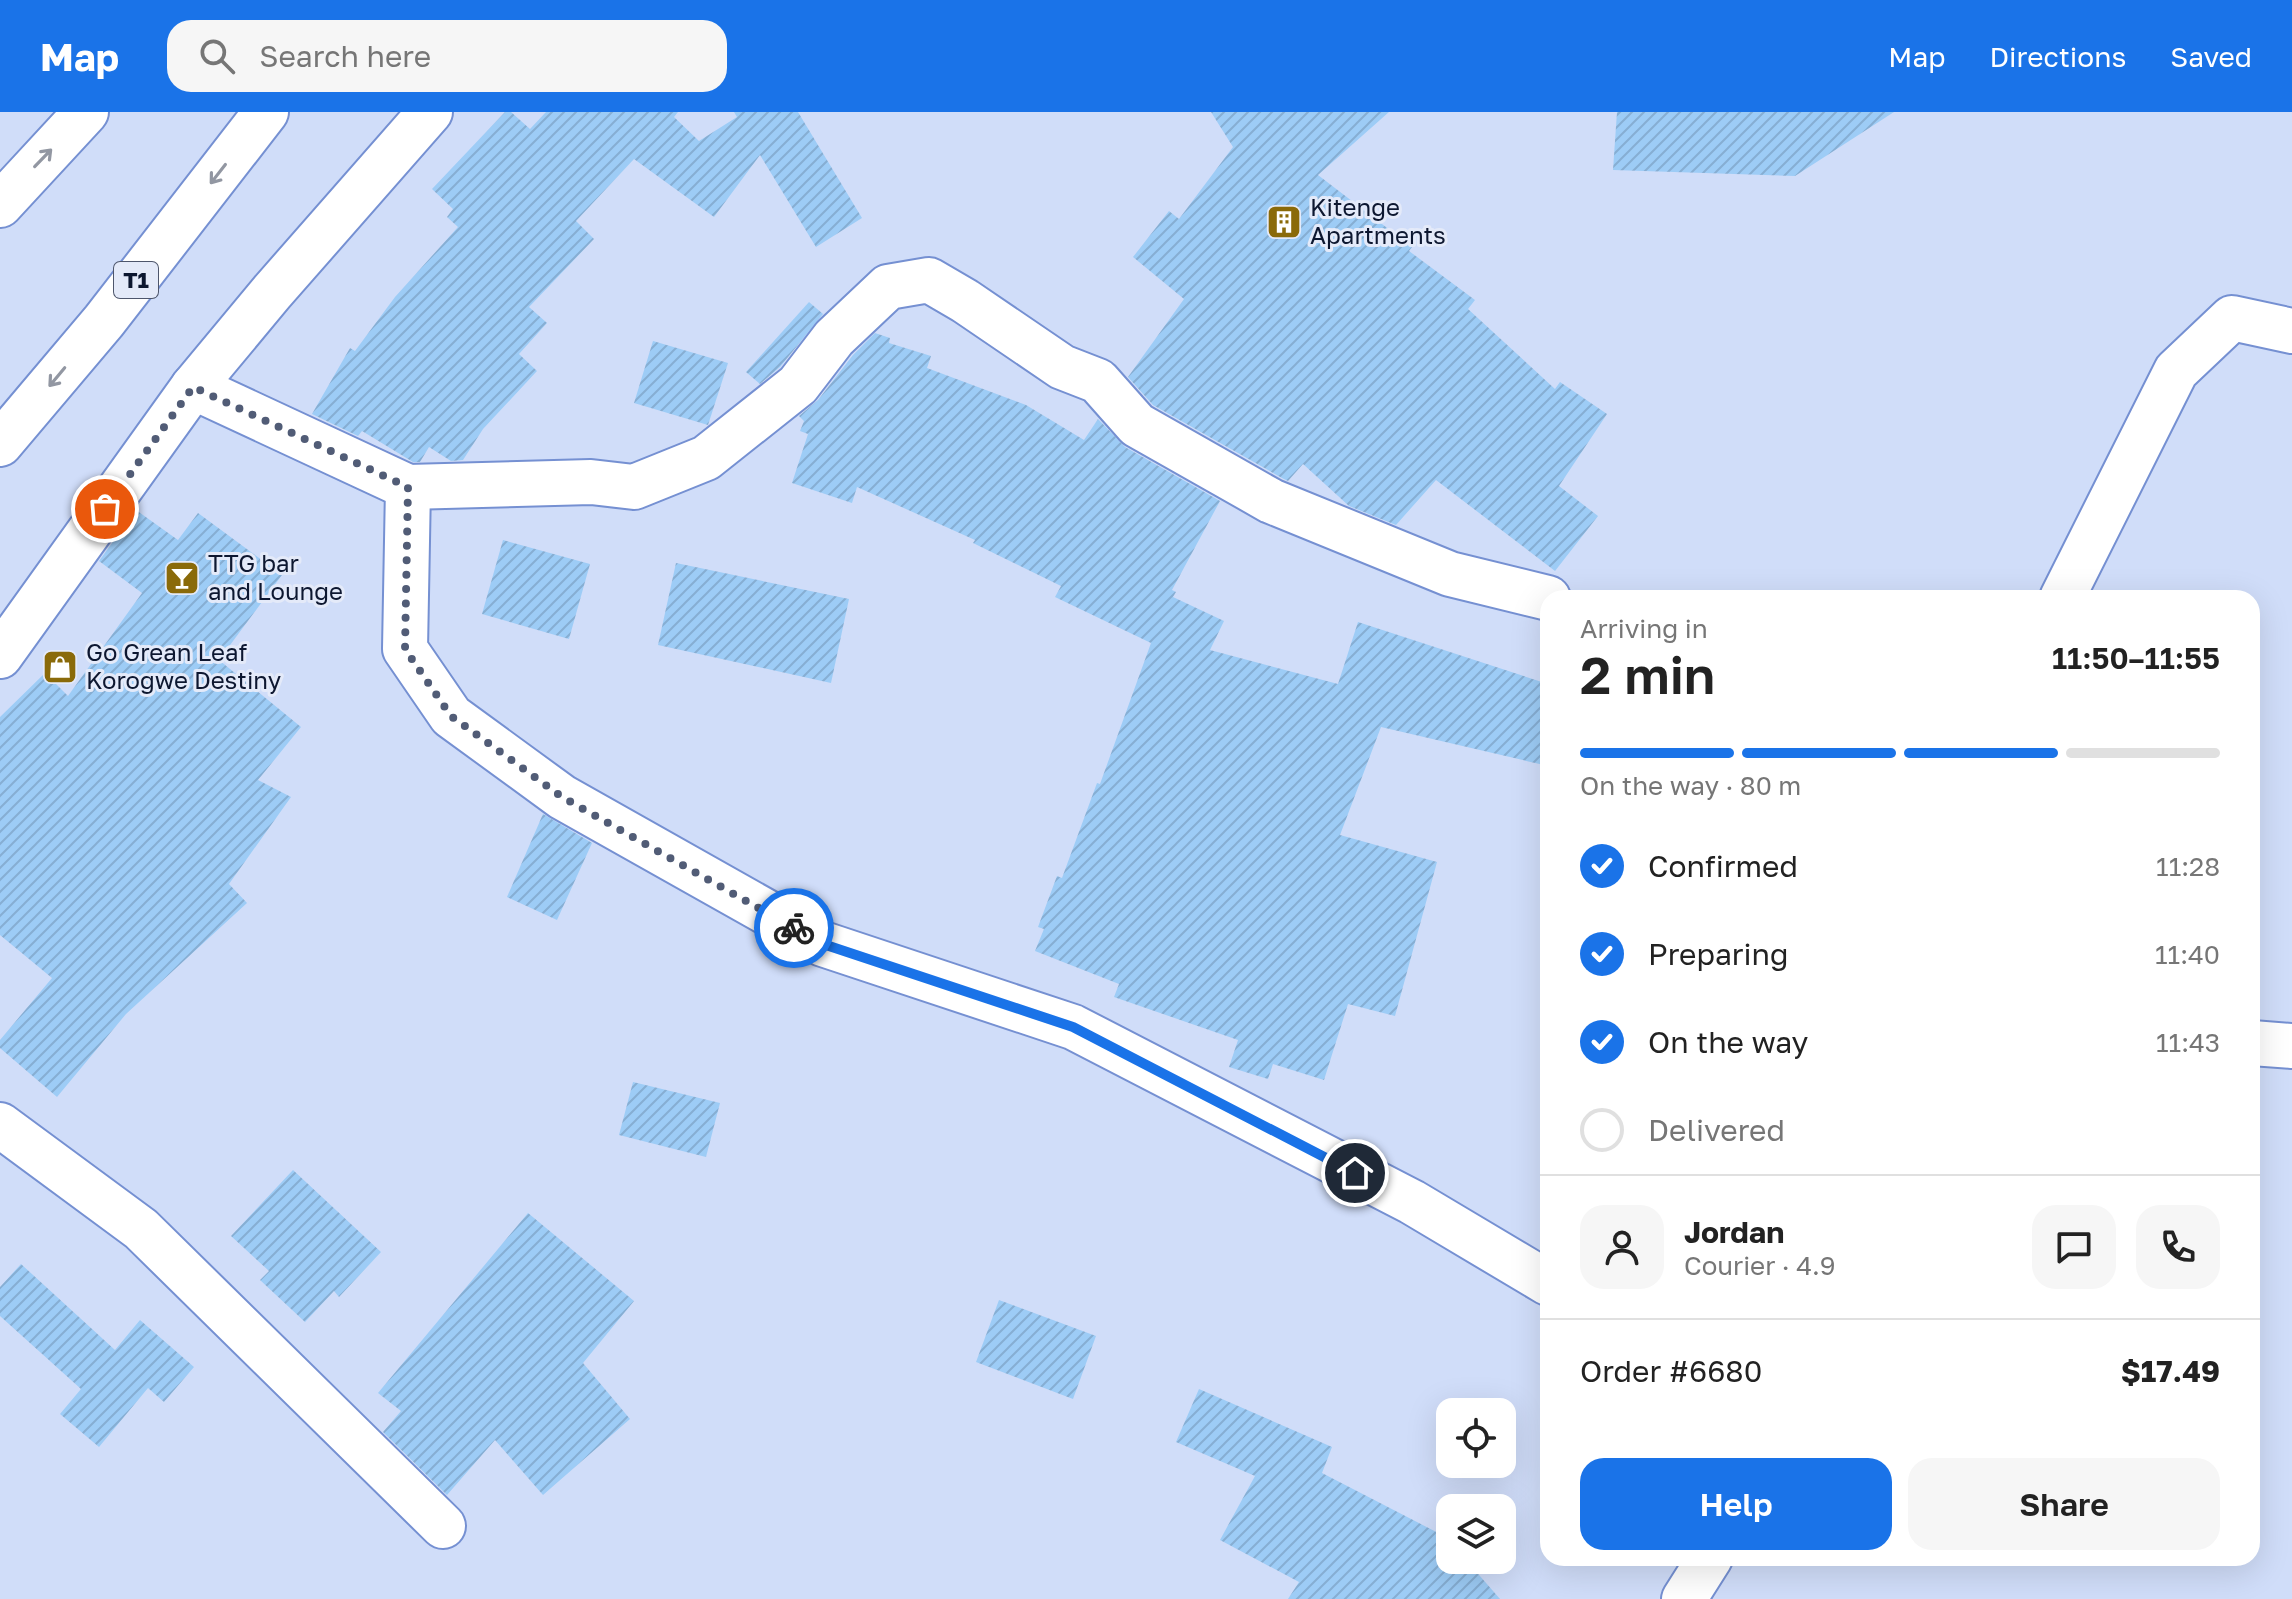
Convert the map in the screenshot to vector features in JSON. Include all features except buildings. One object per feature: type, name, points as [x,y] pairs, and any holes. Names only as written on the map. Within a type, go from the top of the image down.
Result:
[{"type":"main road","points":[[0,205],[86,112]]},
{"type":"main road","name":"T1","points":[[0,444],[104,321],[266,112]]},
{"type":"main road","points":[[0,656],[193,387],[281,280],[430,112]]},
{"type":"main road","points":[[193,387],[408,487],[591,482],[634,487],[706,458],[798,385],[834,338],[888,287],[929,280],[1062,367],[1098,381],[1137,425],[1271,501],[1450,574],[1540,596]]},
{"type":"main road","points":[[2066,590],[2176,371],[2232,318],[2292,331]]},
{"type":"main road","points":[[408,487],[405,649],[451,716],[562,797],[823,944],[1073,1027],[1412,1202],[1540,1278]]},
{"type":"main road","points":[[2260,1044],[2292,1046]]},
{"type":"main road","points":[[0,1125],[141,1229],[443,1526]]},
{"type":"main road","points":[[1684,1599],[1705,1566]]},
{"type":"way so far","points":[[105,509],[193,387],[408,487],[405,649],[451,716],[562,797],[794,928]]},
{"type":"place","name":"Kitenge Apartments","points":[[1284,222]]},
{"type":"place","name":"TTG bar and Lounge","points":[[182,578]]},
{"type":"place","name":"Go Grean Leaf Korogwe Destiny","points":[[60,667]]},
{"type":"route","points":[[794,928],[823,944],[1073,1027],[1355,1173]]}]
